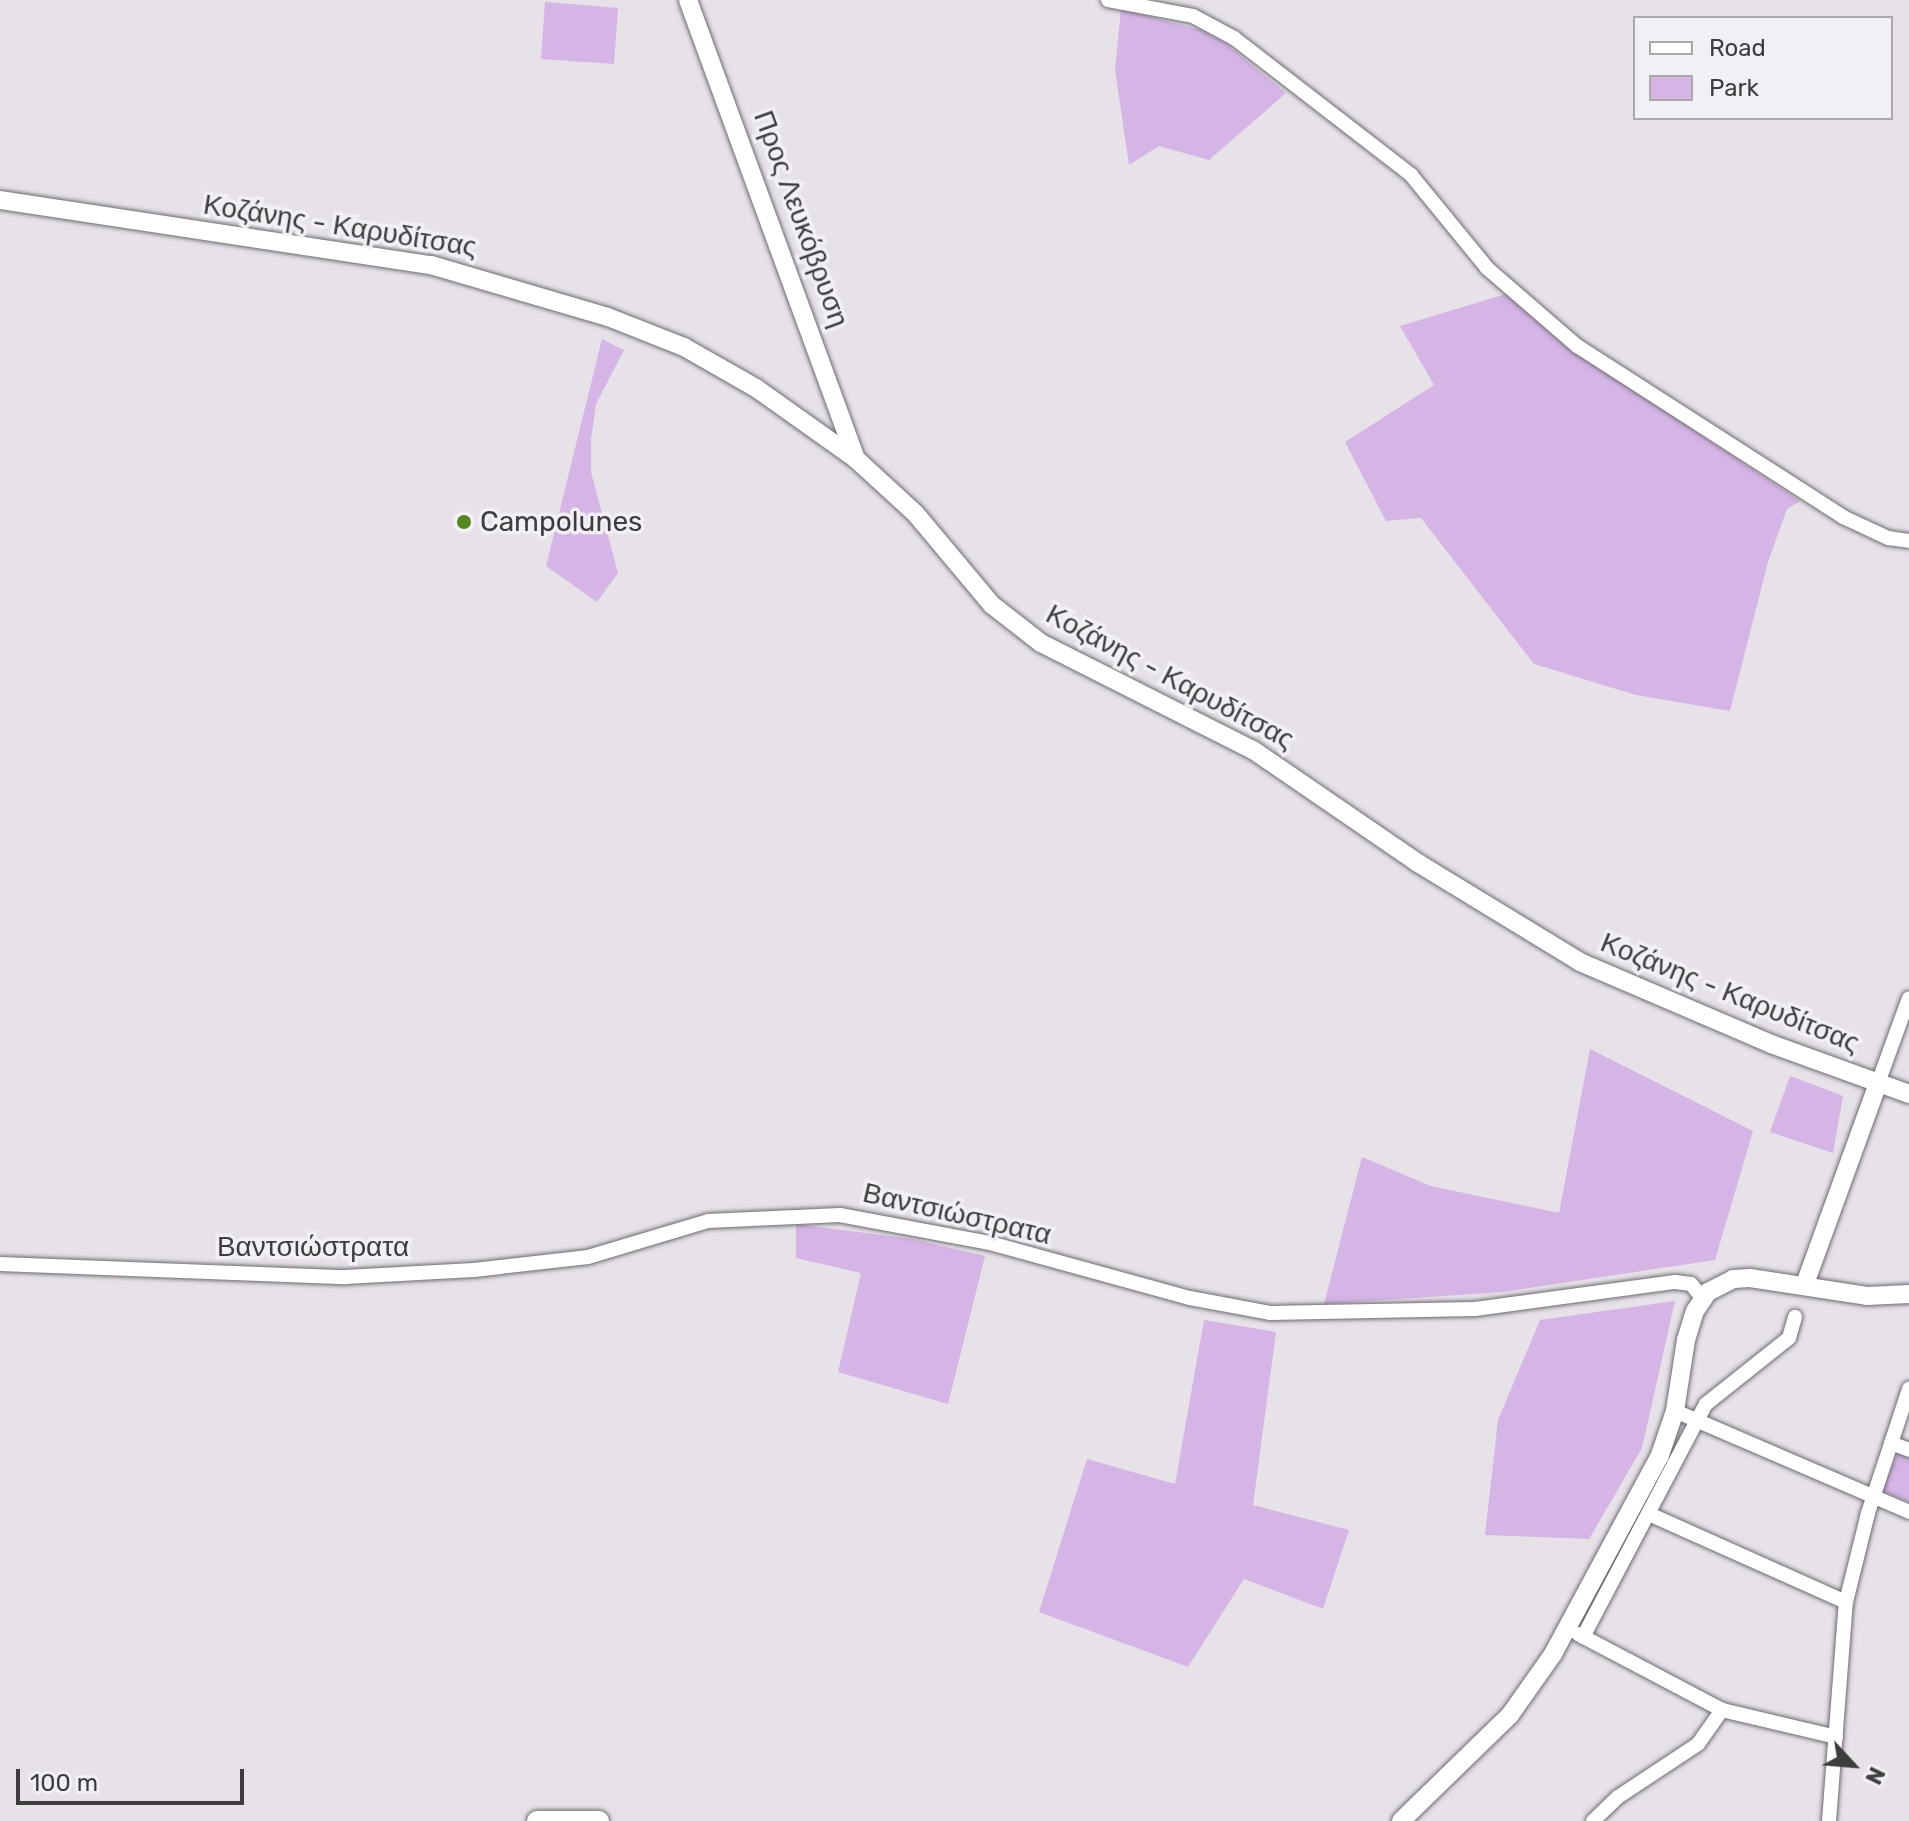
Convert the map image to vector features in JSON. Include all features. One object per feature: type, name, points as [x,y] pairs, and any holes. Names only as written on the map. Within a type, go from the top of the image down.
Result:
[{"type":"main road","points":[[537,1821],[599,1821]]},
{"type":"street","name":"Προς Λευκόβρυση","points":[[688,0],[856,459]]},
{"type":"street","points":[[1108,0],[1193,16],[1234,38],[1396,161],[1487,268],[1577,346],[1843,517],[1888,538],[1909,541]]},
{"type":"street","name":"Κοζάνης - Καρυδίτσας","points":[[0,200],[393,257],[514,287],[645,330],[710,360],[856,459],[915,513],[992,605],[1041,643],[1253,750],[1418,863],[1580,962],[1909,1094]]},
{"type":"street","points":[[1805,1284],[1909,998]]},
{"type":"street","name":"Βαντσιώστρατα","points":[[0,1264],[345,1277],[474,1270],[588,1257],[708,1221],[840,1215],[990,1243],[1190,1298],[1270,1313],[1475,1309],[1675,1282],[1691,1284],[1703,1299]]},
{"type":"street","points":[[1575,1633],[1660,1455],[1675,1411],[1686,1340],[1703,1299],[1716,1286],[1733,1279],[1805,1284],[1867,1296],[1909,1294]]},
{"type":"street","points":[[1401,1821],[1510,1715],[1575,1633],[1649,1514],[1706,1404],[1789,1338],[1795,1317]]},
{"type":"street","points":[[1829,1821],[1846,1602],[1872,1498],[1909,1389]]},
{"type":"street","points":[[1675,1411],[1909,1512]]},
{"type":"street","points":[[1891,1443],[1909,1450]]},
{"type":"street","points":[[1649,1514],[1846,1602]]},
{"type":"street","points":[[1575,1633],[1722,1710],[1836,1737]]},
{"type":"street","points":[[1593,1821],[1618,1797],[1698,1744],[1722,1710]]},
{"type":"green space","points":[[545,2],[618,8],[614,64],[541,59]]},
{"type":"green space","points":[[1121,9],[1198,29],[1224,42],[1286,93],[1209,160],[1159,146],[1129,165],[1115,70]]},
{"type":"green space","points":[[1506,294],[1579,354],[1800,501],[1787,509],[1768,562],[1730,711],[1636,695],[1534,664],[1421,518],[1386,521],[1345,442],[1434,385],[1400,326]]},
{"type":"green space","points":[[602,339],[624,350],[596,404],[591,440],[591,472],[618,573],[597,602],[546,566]]},
{"type":"green space","points":[[1590,1049],[1753,1131],[1715,1260],[1503,1292],[1324,1304],[1362,1157],[1431,1186],[1559,1213]]},
{"type":"green space","points":[[1790,1076],[1843,1096],[1833,1153],[1770,1132]]},
{"type":"green space","points":[[796,1224],[912,1239],[985,1256],[948,1404],[838,1372],[861,1273],[796,1258]]},
{"type":"green space","points":[[1675,1301],[1642,1448],[1589,1539],[1485,1535],[1498,1420],[1540,1320]]},
{"type":"green space","points":[[1204,1320],[1276,1332],[1253,1505],[1349,1530],[1323,1609],[1244,1579],[1188,1667],[1039,1612],[1087,1459],[1175,1484]]},
{"type":"green space","points":[[1898,1452],[1909,1456],[1909,1502],[1882,1491]]},
{"type":"place","name":"Campolunes","points":[[464,522]]}]
